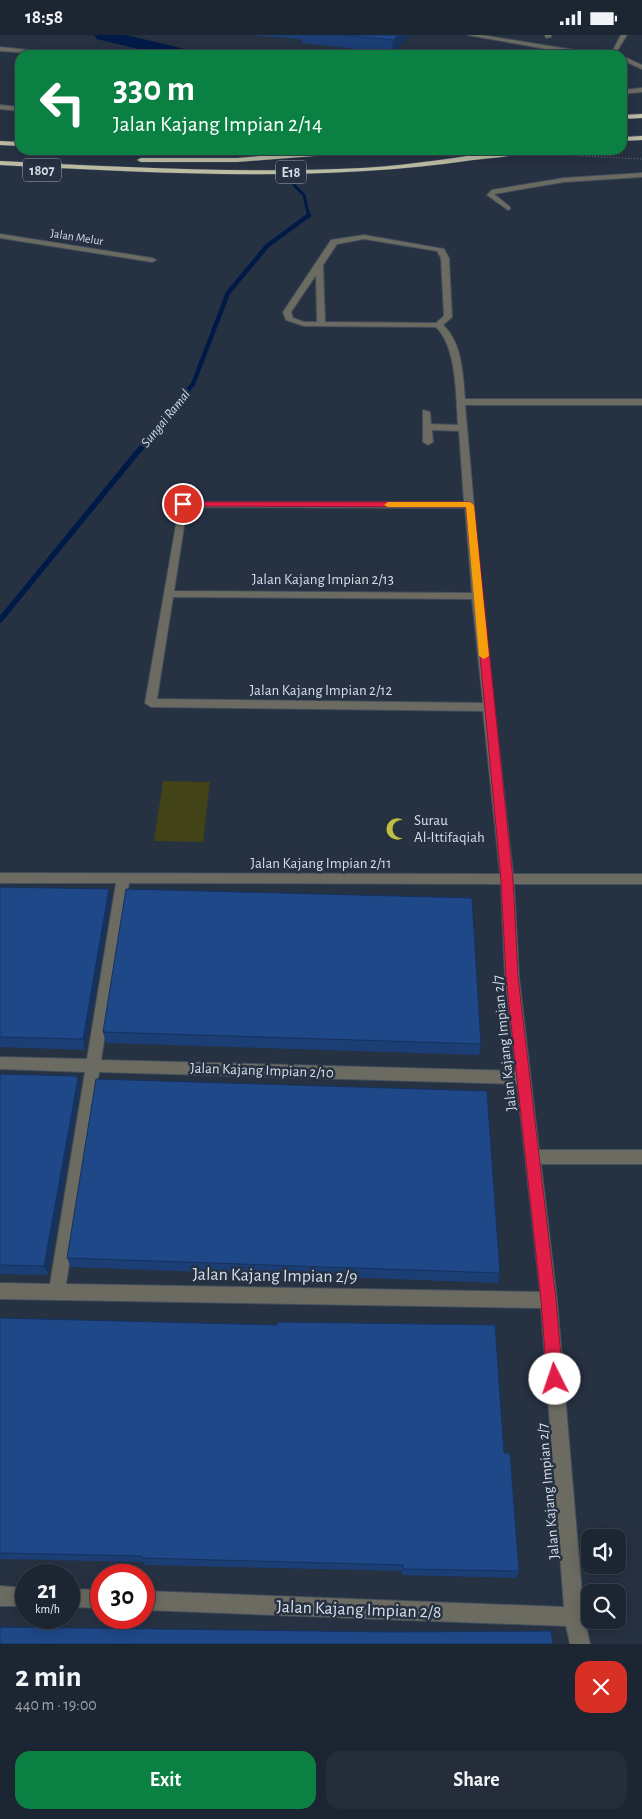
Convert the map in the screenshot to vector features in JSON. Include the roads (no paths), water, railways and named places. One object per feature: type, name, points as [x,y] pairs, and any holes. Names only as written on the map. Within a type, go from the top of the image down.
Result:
[{"type":"highway","points":[[627,117],[642,116]]},
{"type":"highway","points":[[627,139],[642,138]]},
{"type":"highway","points":[[0,143],[15,144]]},
{"type":"highway","name":"E18","points":[[83,158],[237,159],[294,155]]},
{"type":"highway","name":"E18","points":[[0,163],[193,172],[297,172],[439,163],[490,155]]},
{"type":"highway","name":"1807","points":[[0,169],[46,171],[83,167]]},
{"type":"street","points":[[471,35],[562,50]]},
{"type":"street","points":[[617,50],[624,35]]},
{"type":"street","points":[[0,49],[15,51]]},
{"type":"street","points":[[627,60],[642,67]]},
{"type":"street","points":[[627,92],[642,90]]},
{"type":"street","points":[[0,107],[15,108]]},
{"type":"street","points":[[508,208],[492,198],[490,195],[492,192],[564,180],[642,175]]},
{"type":"street","name":"Jalan Melur","points":[[0,236],[152,260]]},
{"type":"street","points":[[364,237],[440,249],[445,258],[448,317],[438,325],[296,322],[287,317],[287,312],[320,265],[334,242],[350,238],[364,237]]},
{"type":"street","points":[[320,265],[321,324]]},
{"type":"street","name":"Jalan Kajang Impian 2/7","points":[[438,325],[448,334],[458,370],[477,596],[507,880],[512,977],[549,1300],[574,1617],[580,1644]]},
{"type":"street","points":[[461,402],[642,402]]},
{"type":"street","points":[[426,412],[428,442]]},
{"type":"street","points":[[427,427],[463,428]]},
{"type":"street","points":[[169,593],[183,504],[470,505]]},
{"type":"street","name":"Jalan Kajang Impian 2/13","points":[[169,593],[477,596]]},
{"type":"street","name":"Jalan Kajang Impian 2/12","points":[[169,593],[151,703],[490,707]]},
{"type":"street","name":"Jalan Kajang Impian 2/11","points":[[0,878],[642,879]]},
{"type":"street","points":[[58,1291],[123,879]]},
{"type":"street","name":"Jalan Kajang Impian 2/10","points":[[0,1063],[525,1078]]},
{"type":"street","points":[[532,1157],[642,1157]]},
{"type":"street","name":"Jalan Kajang Impian 2/9","points":[[0,1291],[549,1300]]},
{"type":"street","points":[[0,1596],[15,1597]]},
{"type":"street","name":"Jalan Kajang Impian 2/8","points":[[155,1601],[574,1617]]},
{"type":"waterway","name":"Sungai Ramal","points":[[103,35],[165,50]]},
{"type":"waterway","name":"Sungai Ramal","points":[[294,185],[304,195],[309,215]]},
{"type":"waterway","name":"Sungai Ramal","points":[[139,451],[193,384],[228,293],[267,246],[309,215]]},
{"type":"waterway","name":"Sungai Ramal","points":[[0,620],[140,449]]},
{"type":"place","name":"Surau Al-Ittifaqiah","points":[[397,829]]}]
